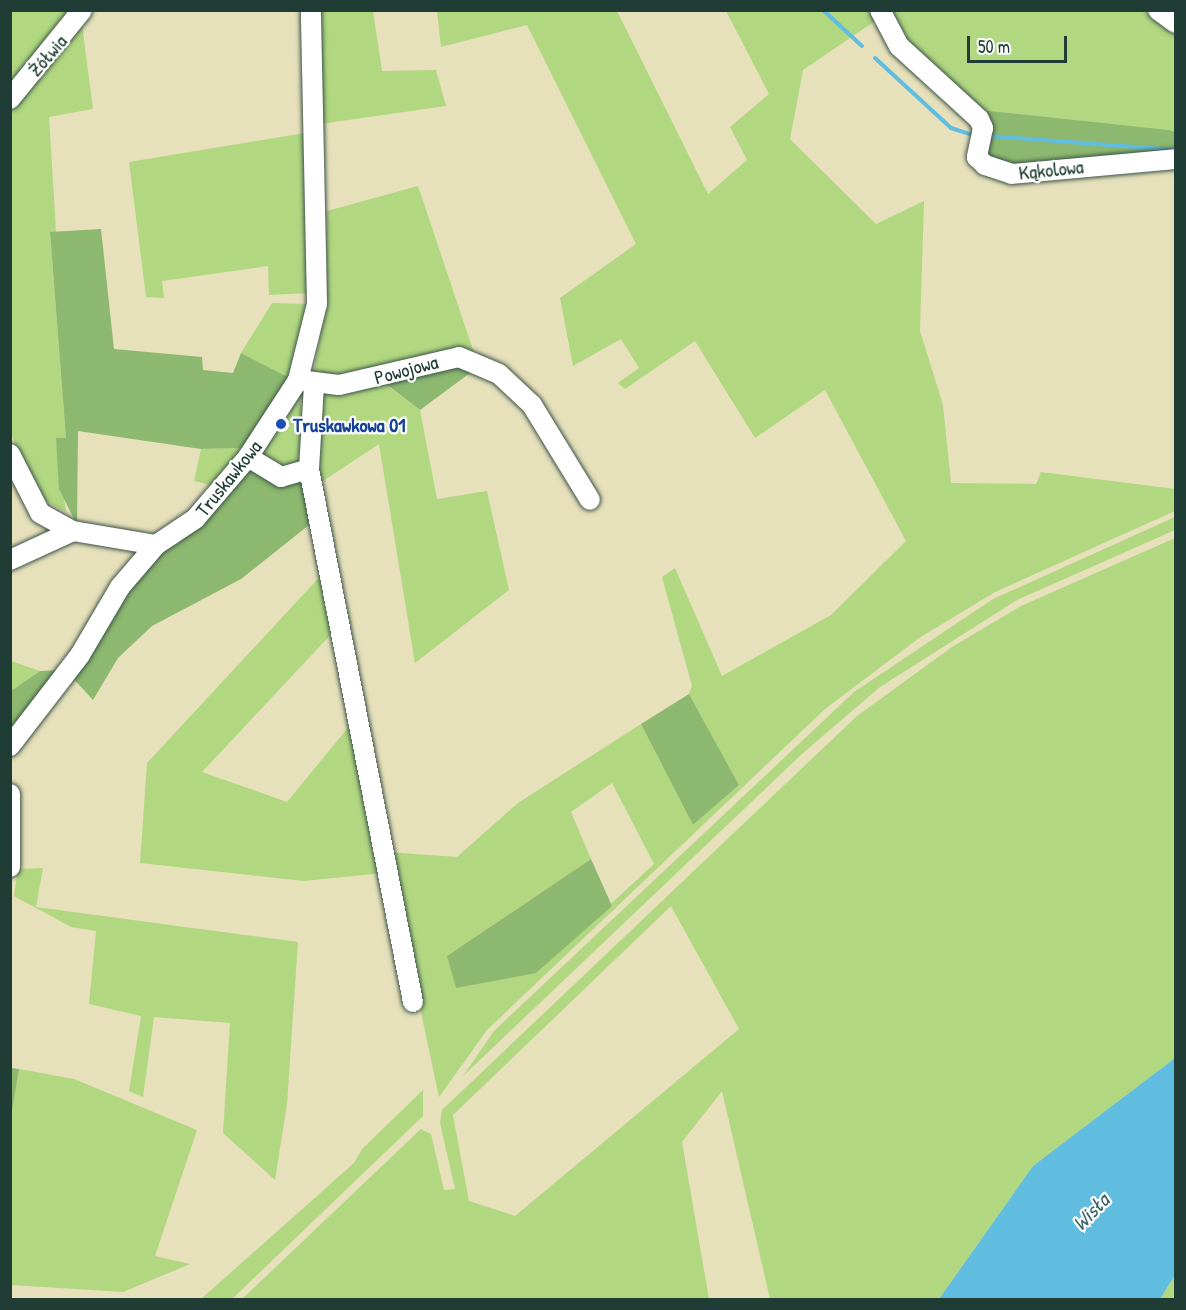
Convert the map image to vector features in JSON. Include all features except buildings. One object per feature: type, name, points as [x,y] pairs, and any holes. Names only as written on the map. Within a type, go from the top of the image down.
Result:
[{"type":"street","name":"Żółwia","points":[[10,99],[82,10]]},
{"type":"street","name":"Truskawkowa","points":[[10,746],[80,655],[120,587],[156,545],[195,519],[248,457],[306,383],[317,304],[311,10]]},
{"type":"street","name":"Kąkolowa","points":[[880,10],[899,46],[979,119],[983,128],[977,157],[985,165],[1012,174],[1176,159]]},
{"type":"street","points":[[1158,10],[1176,23]]},
{"type":"street","name":"Powojowa","points":[[306,383],[339,385],[459,357],[499,374],[532,405],[590,500]]},
{"type":"street","points":[[306,383],[309,469],[412,1002]]},
{"type":"street","points":[[10,454],[29,500],[73,531],[156,545]]},
{"type":"street","points":[[248,457],[281,477],[309,469]]},
{"type":"street","points":[[10,560],[73,531]]},
{"type":"street","points":[[10,794],[10,867]]},
{"type":"green space","points":[[11,11],[73,11],[11,86]]},
{"type":"green space","points":[[320,11],[373,11],[382,71],[436,70],[446,106],[320,124]]},
{"type":"green space","points":[[437,11],[617,11],[708,194],[747,160],[730,127],[769,94],[726,11],[872,11],[875,21],[803,70],[790,139],[876,224],[924,201],[920,331],[943,405],[951,483],[1036,484],[1041,472],[1175,489],[1175,511],[995,592],[919,638],[825,709],[487,1030],[439,1097],[387,852],[457,857],[518,803],[641,724],[693,825],[739,785],[689,694],[692,686],[662,577],[675,568],[722,676],[831,615],[906,541],[825,390],[755,438],[695,341],[625,389],[618,383],[639,368],[621,339],[573,366],[560,298],[636,244],[527,25],[441,47]],"holes":[[[612,783],[654,864],[536,973],[447,956],[591,859],[571,812]]]},
{"type":"green space","points":[[885,11],[1149,11],[1175,28],[1175,132],[980,110],[928,70]]},
{"type":"green space","points":[[81,17],[93,109],[49,117],[56,232],[50,232],[66,438],[56,439],[66,512],[37,496],[11,433],[10,104]]},
{"type":"green space","points":[[980,110],[1168,130],[1175,132],[1175,155],[1059,166],[986,163]]},
{"type":"green space","points":[[305,133],[309,293],[269,295],[268,266],[162,281],[164,298],[146,297],[129,162]]},
{"type":"green space","points":[[418,186],[475,356],[364,375],[313,376],[327,300],[327,211]]},
{"type":"green space","points":[[101,229],[114,349],[202,357],[203,370],[233,373],[241,353],[290,378],[245,448],[201,449],[78,431],[77,525],[59,489],[56,438],[66,438],[50,232]]},
{"type":"green space","points":[[272,303],[308,304],[290,378],[241,353]]},
{"type":"green space","points":[[457,363],[474,370],[420,410],[382,381]]},
{"type":"green space","points":[[381,381],[420,410],[437,499],[487,491],[509,590],[415,663],[379,444],[320,483],[316,472],[317,394]]},
{"type":"green space","points":[[299,395],[307,449],[302,463],[287,470],[263,455],[263,448],[278,425],[286,431],[290,426],[283,417]]},
{"type":"green space","points":[[245,448],[214,486],[194,481],[201,449]]},
{"type":"green space","points":[[249,470],[280,484],[307,479],[314,521],[241,579],[152,626],[118,658],[93,700],[71,676],[113,608],[158,549],[176,545],[204,522]]},
{"type":"green space","points":[[1175,517],[1175,530],[1017,600],[880,687],[803,753],[463,1076],[494,1031],[854,692],[993,599]]},
{"type":"green space","points":[[1175,538],[1175,1058],[1033,1166],[939,1299],[770,1299],[722,1091],[682,1142],[709,1299],[241,1300],[421,1129],[431,1134],[444,1190],[455,1189],[440,1123],[442,1110],[857,716],[952,647],[1021,606]],"holes":[[[671,906],[739,1029],[515,1216],[469,1201],[453,1115]]]},
{"type":"green space","points":[[326,570],[337,628],[202,772],[287,802],[356,718],[384,873],[304,881],[140,863],[147,763]]},
{"type":"green space","points":[[11,661],[40,671],[11,691]]},
{"type":"green space","points":[[60,670],[11,742],[11,691],[40,671]]},
{"type":"green space","points":[[689,694],[739,785],[693,825],[641,724]]},
{"type":"green space","points":[[591,859],[612,906],[536,973],[456,988],[447,956]]},
{"type":"green space","points":[[43,868],[36,907],[298,942],[287,1104],[275,1180],[223,1133],[230,1023],[154,1017],[143,1097],[129,1091],[141,1016],[89,1004],[96,931],[71,927],[14,896],[18,869]]},
{"type":"green space","points":[[10,1068],[19,1069],[11,1116]]},
{"type":"green space","points":[[19,1069],[74,1079],[197,1130],[155,1256],[190,1264],[123,1292],[11,1285],[10,1116]]},
{"type":"green space","points":[[423,1090],[423,1116],[232,1299],[201,1299],[354,1163],[362,1149]]},
{"type":"green space","points":[[1175,1275],[1175,1299],[1160,1299]]},
{"type":"water","name":"Wisła","points":[[1175,1058],[1175,1275],[1160,1299],[939,1299],[1033,1166]]},
{"type":"waterway","points":[[823,10],[862,46]]},
{"type":"waterway","points":[[875,58],[951,128],[970,134]]},
{"type":"waterway","points":[[989,136],[1176,150]]},
{"type":"place","name":"Truskawkowa 01","points":[[281,424]]}]
